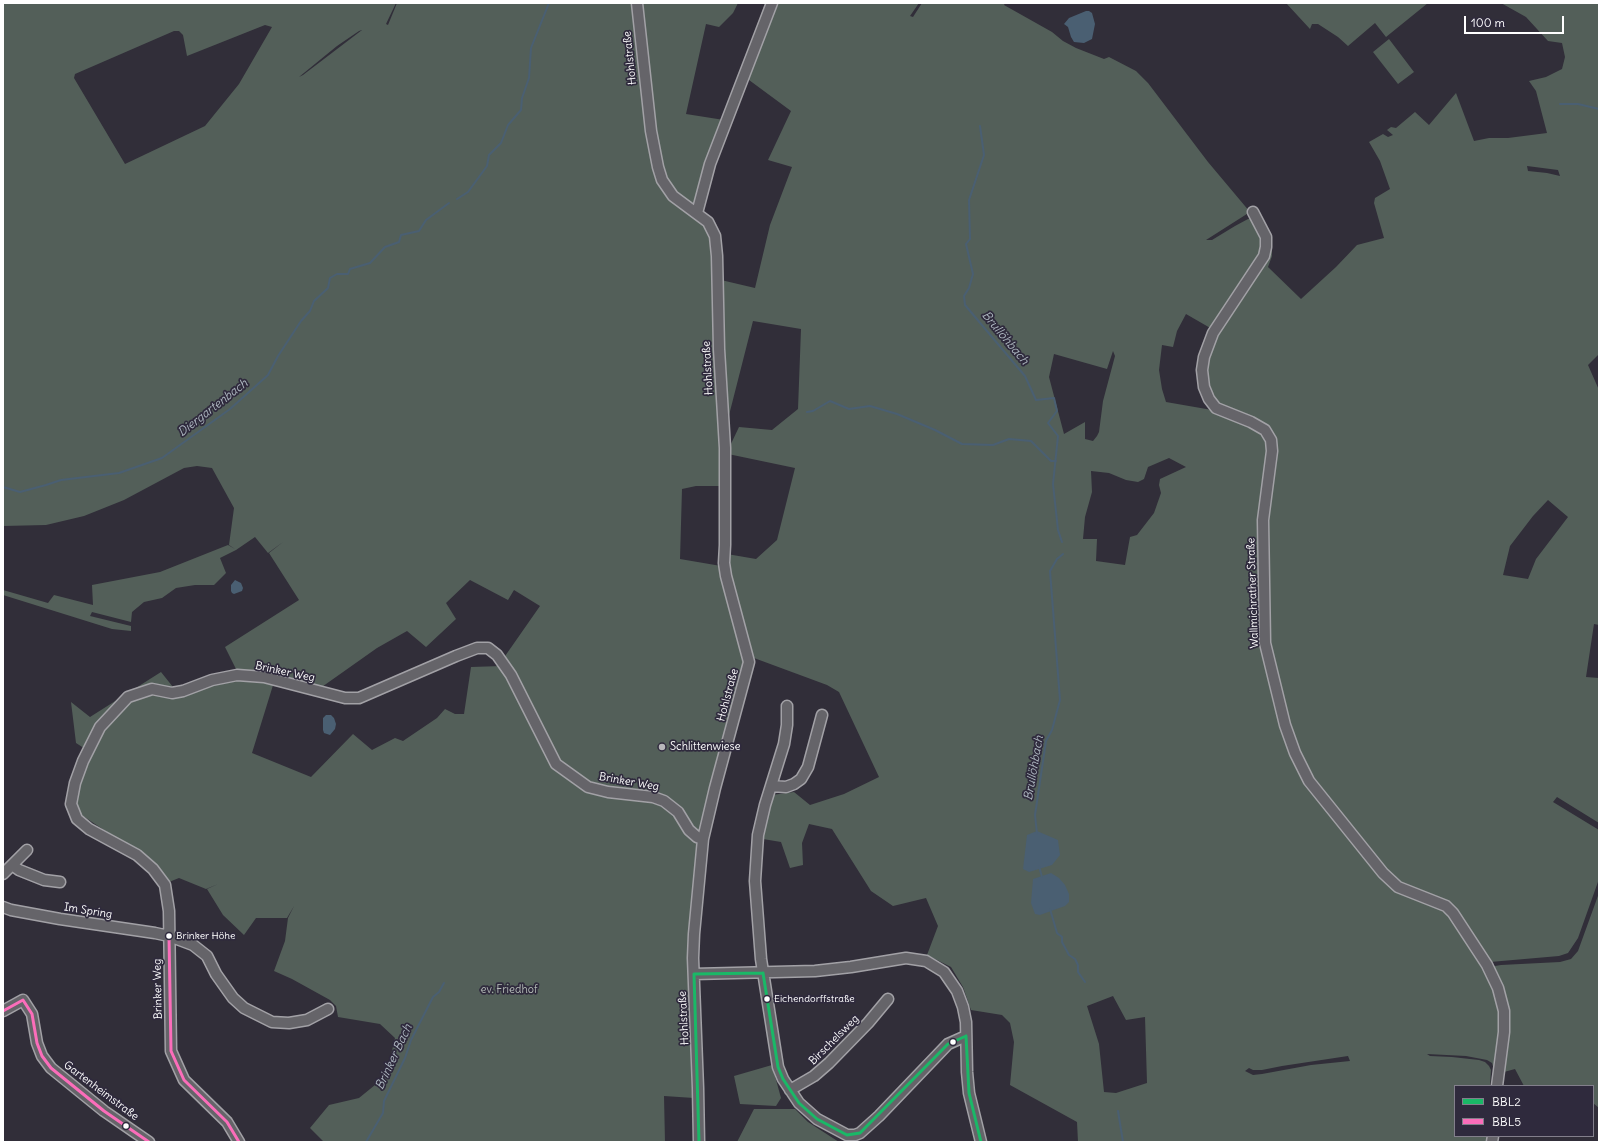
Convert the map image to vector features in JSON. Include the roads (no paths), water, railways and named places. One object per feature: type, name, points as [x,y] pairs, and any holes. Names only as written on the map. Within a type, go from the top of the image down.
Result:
[{"type":"street","name":"Hohlstraße","points":[[637,3],[651,131],[662,180],[673,196],[708,222],[715,236],[717,256],[719,349],[725,448],[724,563],[726,576],[749,662],[715,788],[703,839],[694,934],[698,1142]]},
{"type":"street","points":[[697,213],[710,164],[772,3]]},
{"type":"street","name":"Wallmichrather Straße","points":[[1253,212],[1266,237],[1264,256],[1213,332],[1204,357],[1202,370],[1204,388],[1209,399],[1216,408],[1251,422],[1265,430],[1271,440],[1272,452],[1263,520],[1265,643],[1285,725],[1295,753],[1309,781],[1383,873],[1398,887],[1446,906],[1453,912],[1487,966],[1498,988],[1504,1012],[1503,1046],[1497,1085]]},
{"type":"street","name":"Brinker Weg","points":[[239,1142],[227,1122],[184,1080],[171,1051],[169,911],[165,885],[153,869],[137,855],[89,829],[77,819],[71,804],[83,761],[100,727],[128,697],[152,689],[172,693],[183,692],[212,680],[237,675],[264,677],[345,698],[359,698],[456,656],[477,648],[488,648],[497,655],[511,675],[556,764],[588,787],[608,792],[653,797],[664,801],[678,812],[689,830],[697,837],[703,839]]},
{"type":"street","points":[[787,706],[787,725],[784,744],[765,805],[758,835],[755,863],[756,907],[763,973],[778,1067],[783,1079],[799,1103],[817,1119],[846,1135],[855,1135],[860,1133],[879,1116],[948,1044],[966,1036]]},
{"type":"street","points":[[771,786],[786,786],[794,784],[801,779],[808,767],[822,715]]},
{"type":"street","points":[[3,874],[27,850]]},
{"type":"street","points":[[12,865],[19,870],[44,880],[60,882]]},
{"type":"street","name":"Im Spring","points":[[3,907],[11,910],[169,936]]},
{"type":"street","points":[[169,936],[193,945],[207,956],[216,974],[233,998],[252,1014],[272,1022],[289,1023],[307,1020],[328,1008]]},
{"type":"street","points":[[694,974],[763,973],[844,968],[906,958],[926,961],[944,972],[957,991],[966,1022],[969,1093],[981,1142]]},
{"type":"street","name":"Birschelsweg","points":[[790,1090],[814,1076],[829,1063],[864,1028],[888,999]]},
{"type":"street","name":"Gartenheimstraße","points":[[3,1011],[23,1000],[32,1014],[37,1042],[42,1056],[51,1068],[104,1111],[134,1138],[149,1142]]},
{"type":"water","points":[[1086,11],[1092,13],[1095,24],[1092,39],[1084,43],[1074,42],[1068,27],[1064,24],[1069,18]]},
{"type":"water","points":[[235,580],[241,583],[243,588],[242,591],[234,594],[231,591],[231,585]]},
{"type":"water","points":[[326,715],[331,715],[336,724],[335,729],[330,735],[324,733],[323,730],[323,718]]},
{"type":"water","points":[[1037,831],[1058,840],[1060,855],[1052,865],[1029,872],[1023,869],[1027,835]]},
{"type":"water","points":[[1051,873],[1059,878],[1065,885],[1069,894],[1069,902],[1065,906],[1040,915],[1035,914],[1031,903],[1033,879]]},
{"type":"waterway","name":"Diergartenbach","points":[[457,199],[468,192],[487,166],[489,155],[501,143],[508,125],[521,110],[522,98],[529,78],[531,48],[549,3]]},
{"type":"waterway","points":[[1560,104],[1578,104],[1599,109]]},
{"type":"waterway","name":"Brullöhbach","points":[[980,126],[984,155],[969,200],[970,239],[966,244],[973,274],[969,288],[964,296],[965,305],[1025,376],[1036,400],[1054,398],[1057,411],[1048,423],[1058,436],[1053,484],[1058,530],[1062,542]]},
{"type":"waterway","name":"Diergartenbach","points":[[3,487],[20,492],[61,480],[119,473],[162,458],[230,409],[268,375],[278,356],[301,321],[310,311],[314,301],[328,288],[330,278],[337,274],[348,274],[350,269],[370,263],[385,247],[399,242],[401,235],[419,231],[426,220],[449,203]]},
{"type":"waterway","points":[[807,412],[813,411],[830,401],[849,409],[870,406],[897,414],[935,430],[962,444],[993,445],[1009,439],[1031,441],[1051,461],[1056,461]]},
{"type":"waterway","name":"Brullöhbach","points":[[1037,834],[1035,815],[1046,741],[1052,730],[1060,700],[1050,571],[1057,559],[1063,554]]},
{"type":"waterway","name":"Brullöhbach","points":[[1039,866],[1042,877]]},
{"type":"waterway","name":"Brullöhbach","points":[[1050,909],[1057,933],[1062,937],[1062,942],[1069,955],[1075,959],[1078,965],[1078,972],[1085,982]]},
{"type":"waterway","name":"Brinker Bach","points":[[366,1142],[383,1113],[384,1101],[405,1058],[411,1040],[433,997],[439,992],[444,983]]},
{"type":"waterway","name":"Brullöhbach","points":[[1118,1111],[1123,1142]]},
{"type":"place","name":"Schlittenwiese","points":[[662,747]]},
{"type":"place","name":"Brinker Höhe","points":[[169,936]]},
{"type":"place","name":"Eichendorffstraße","points":[[767,999]]},
{"type":"park label","name":"ev. Friedhof","points":[[509,990]]}]
